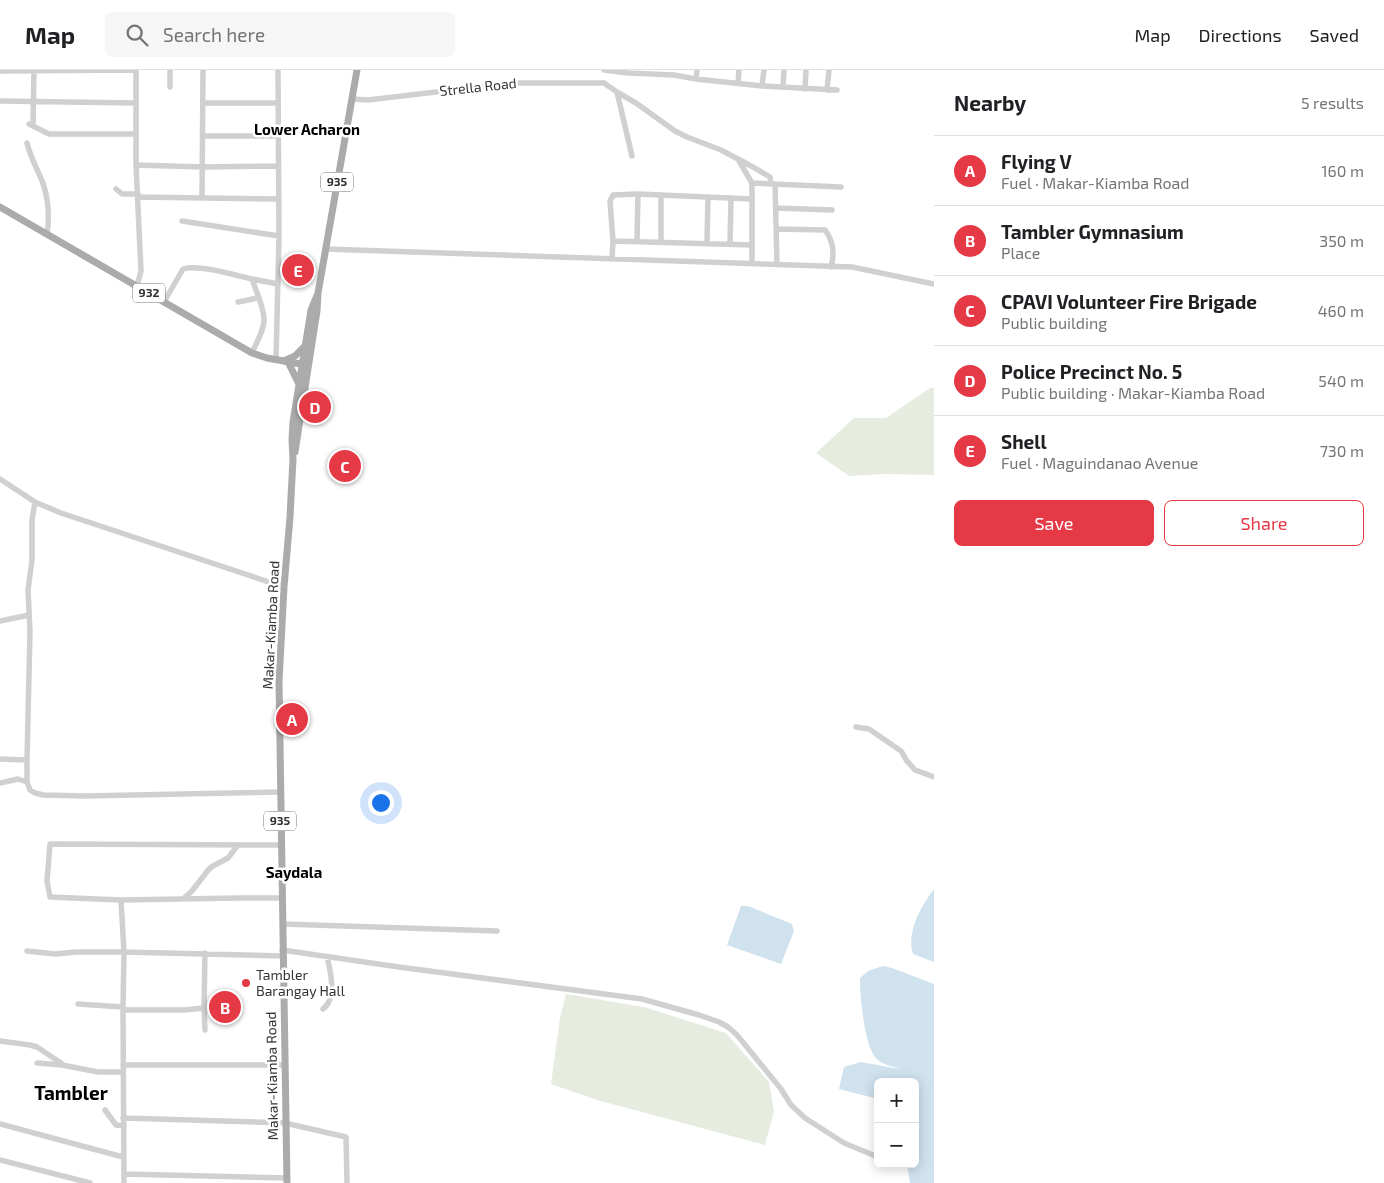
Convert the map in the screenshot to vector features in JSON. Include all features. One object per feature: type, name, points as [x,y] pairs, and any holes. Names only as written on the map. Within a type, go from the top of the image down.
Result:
[{"type":"main road","name":"Makar-Kiamba Road","points":[[293,460],[325,249],[357,70]]},
{"type":"main road","name":"932","points":[[0,207],[252,353],[306,365]]},
{"type":"main road","name":"Makar-Kiamba Road","points":[[286,1180],[279,681],[290,517],[293,460],[292,440],[299,385],[306,365],[306,346],[311,310],[318,293]]},
{"type":"main road","points":[[299,385],[283,361],[295,356],[306,346]]},
{"type":"street","points":[[34,70],[31,125],[49,134],[136,134]]},
{"type":"street","points":[[0,71],[136,70],[136,165],[141,271],[137,286]]},
{"type":"street","points":[[170,70],[170,87]]},
{"type":"street","points":[[202,198],[203,70]]},
{"type":"street","points":[[278,70],[278,284],[283,361]]},
{"type":"street","points":[[777,264],[776,208],[773,184],[769,176],[721,150],[681,134],[604,83],[604,70],[674,73],[696,79],[762,86],[837,90]]},
{"type":"street","points":[[696,79],[697,70]]},
{"type":"street","points":[[738,83],[739,70]]},
{"type":"street","points":[[762,86],[764,70]]},
{"type":"street","points":[[783,87],[784,70]]},
{"type":"street","points":[[805,89],[806,70]]},
{"type":"street","points":[[827,90],[829,70]]},
{"type":"street","name":"Strella Road","points":[[352,99],[368,100],[513,83],[604,83]]},
{"type":"street","points":[[617,92],[632,156]]},
{"type":"street","points":[[0,101],[136,102]]},
{"type":"street","points":[[203,103],[278,103]]},
{"type":"street","points":[[203,136],[278,136]]},
{"type":"street","points":[[27,143],[46,194],[49,219],[47,234]]},
{"type":"street","points":[[739,160],[752,183],[752,263]]},
{"type":"street","points":[[136,165],[203,167],[278,166]]},
{"type":"street","points":[[752,183],[841,187]]},
{"type":"street","points":[[116,189],[122,194],[138,195],[279,199]]},
{"type":"street","points":[[612,259],[613,241],[610,201],[612,196],[618,194],[638,194],[752,199]]},
{"type":"street","points":[[637,241],[638,194]]},
{"type":"street","points":[[661,195],[661,242]]},
{"type":"street","points":[[707,243],[708,197]]},
{"type":"street","points":[[730,244],[731,198]]},
{"type":"street","points":[[776,208],[832,210]]},
{"type":"street","points":[[182,221],[279,236]]},
{"type":"street","points":[[777,229],[825,230],[830,236],[833,247],[831,267]]},
{"type":"street","points":[[613,241],[752,245]]},
{"type":"street","points":[[325,249],[843,266],[934,284]]},
{"type":"street","points":[[164,302],[183,269],[191,267],[278,284]]},
{"type":"street","points":[[252,279],[264,318],[260,335],[252,353]]},
{"type":"street","points":[[238,302],[258,298]]},
{"type":"street","points":[[0,479],[36,502],[61,513],[284,587]]},
{"type":"street","points":[[36,502],[32,520],[32,560],[28,590],[27,782],[30,790],[35,794],[43,795],[95,796],[280,792]]},
{"type":"street","points":[[0,621],[29,615]]},
{"type":"street","points":[[856,726],[869,729],[901,751],[916,770],[934,777]]},
{"type":"street","points":[[0,759],[27,760]]},
{"type":"street","points":[[0,783],[18,779],[27,782]]},
{"type":"street","points":[[281,845],[50,844],[48,881],[50,897],[121,900],[282,898]]},
{"type":"street","points":[[184,898],[209,869],[228,858],[238,845]]},
{"type":"street","points":[[121,900],[124,952],[124,1183]]},
{"type":"street","points":[[283,924],[497,931]]},
{"type":"street","points":[[27,951],[55,954],[76,952],[283,953],[327,957],[642,999],[712,1020],[728,1027],[781,1089],[791,1105],[805,1118],[844,1144],[874,1155]]},
{"type":"street","points":[[204,954],[205,1030]]},
{"type":"street","points":[[323,1009],[331,997],[330,970],[327,957]]},
{"type":"street","points":[[78,1004],[184,1010],[204,1008]]},
{"type":"street","points":[[0,1041],[30,1045],[38,1048],[62,1064]]},
{"type":"street","points":[[37,1063],[62,1064],[92,1071],[284,1065]]},
{"type":"street","points":[[105,1110],[116,1125],[124,1126]]},
{"type":"street","points":[[123,1118],[285,1124],[346,1137],[347,1183]]},
{"type":"street","points":[[0,1124],[123,1157]]},
{"type":"street","points":[[0,1160],[90,1183]]},
{"type":"street","points":[[124,1174],[286,1180]]},
{"type":"shaded area","points":[[930,388],[934,388],[934,475],[883,474],[849,476],[816,453],[854,418],[886,418]]},
{"type":"shaded area","points":[[566,994],[644,1007],[726,1033],[769,1082],[774,1111],[765,1145],[597,1100],[551,1084],[560,1018]]},
{"type":"water","points":[[934,889],[934,962],[913,954],[911,937],[924,903]]},
{"type":"water","points":[[741,906],[748,906],[792,924],[794,931],[781,964],[727,945]]},
{"type":"water","points":[[883,966],[934,984],[934,1183],[910,1183],[908,1168],[919,1168],[919,1078],[874,1078],[874,1098],[839,1089],[844,1067],[861,1062],[899,1069],[880,1062],[873,1054],[869,1045],[864,1022],[860,978],[868,971]]},
{"type":"place","name":"Shell","points":[[298,270]]},
{"type":"place","name":"Police Precinct No. 5","points":[[315,407]]},
{"type":"place","name":"CPAVI Volunteer Fire Brigade","points":[[345,466]]},
{"type":"place","name":"Flying V","points":[[292,719]]},
{"type":"place","name":"Tambler Barangay Hall","points":[[246,983]]},
{"type":"place","name":"Tambler Gymnasium","points":[[225,1007]]},
{"type":"district","name":"Lower Acharon","points":[[307,130]]},
{"type":"district","name":"Saydala","points":[[294,873]]},
{"type":"district","name":"Tambler","points":[[71,1093]]}]
